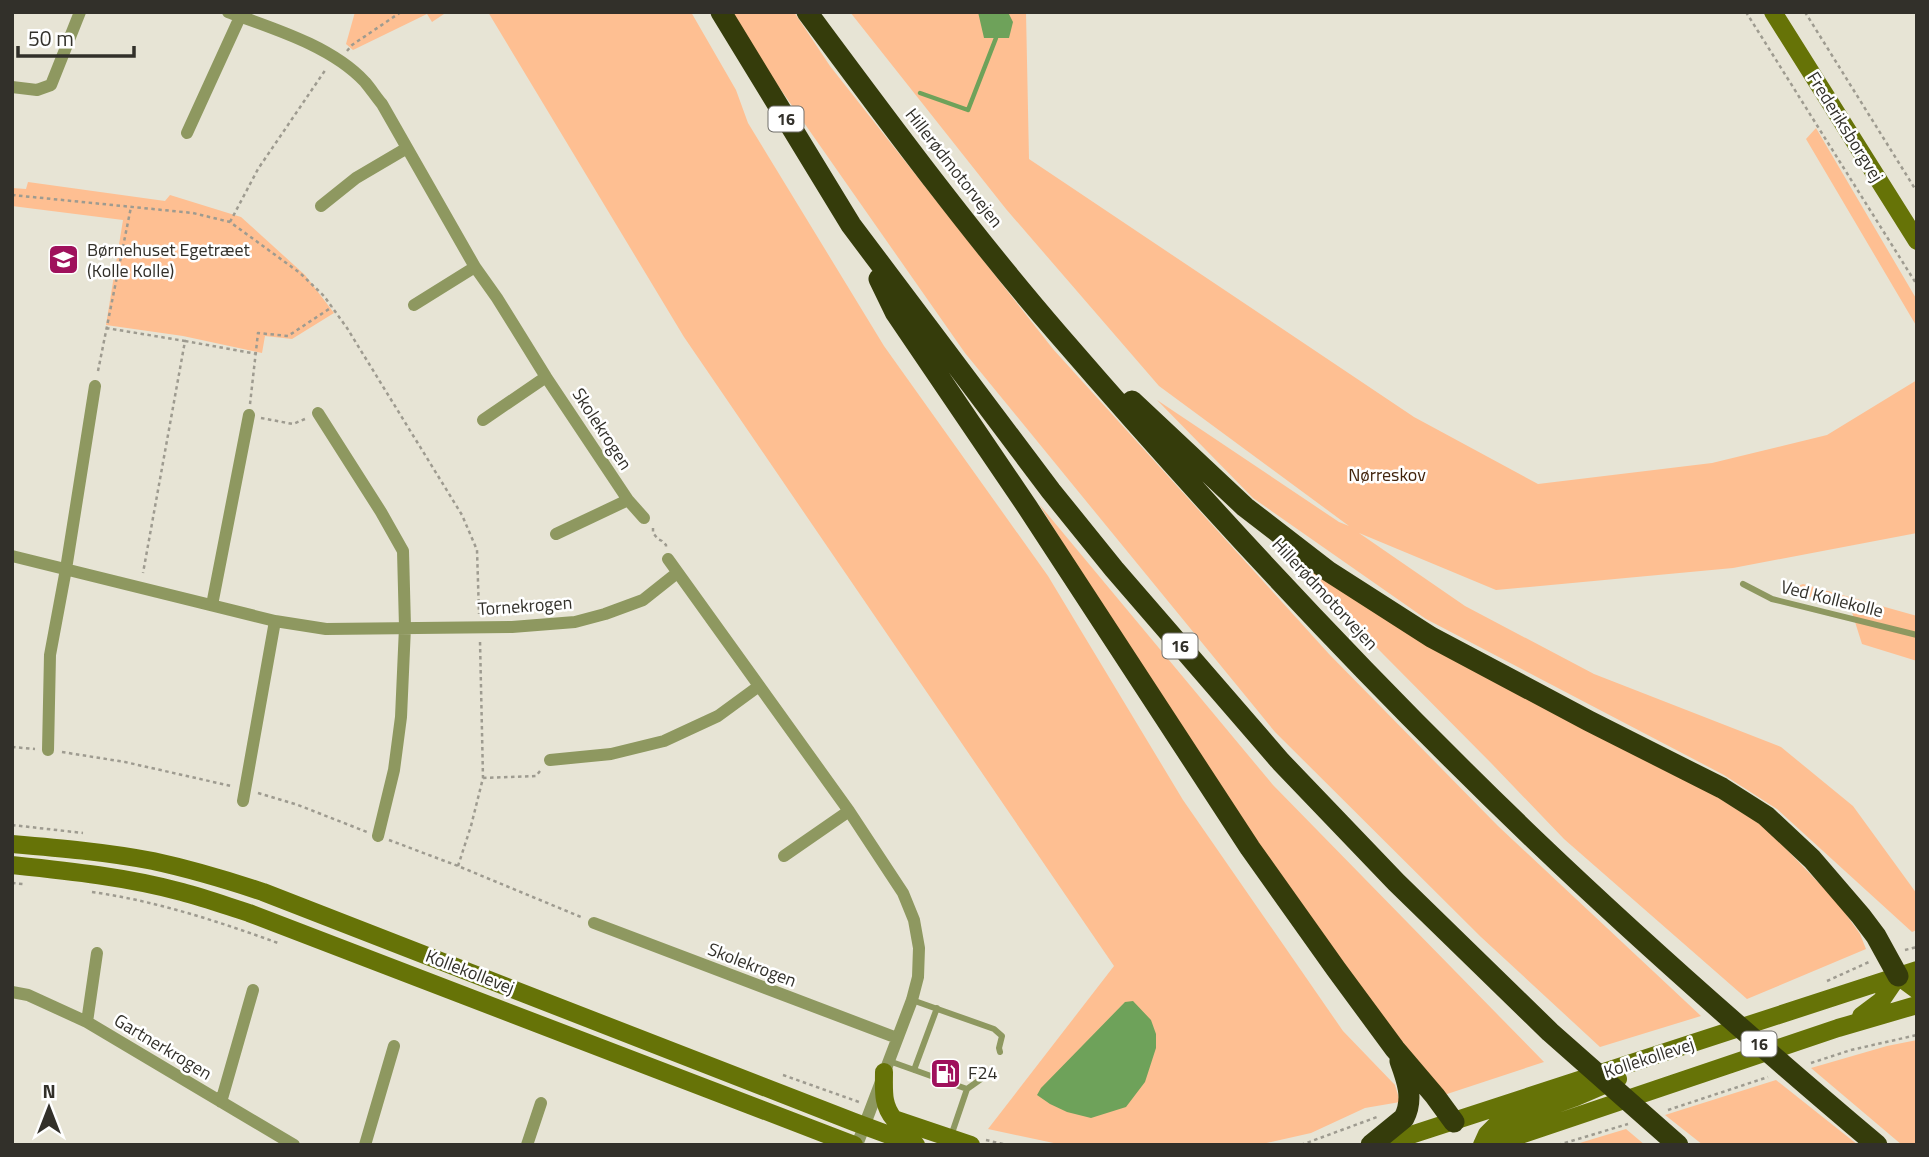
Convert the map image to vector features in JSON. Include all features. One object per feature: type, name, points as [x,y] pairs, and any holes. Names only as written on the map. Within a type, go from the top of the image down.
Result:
[{"type":"highway","name":"16","points":[[721,12],[851,225],[1051,491],[1114,569],[1272,752],[1396,881],[1550,1032],[1678,1145]]},
{"type":"highway","name":"Hillerødmotorvejen","points":[[807,12],[928,173],[1055,331],[1205,500],[1394,700],[1537,842],[1692,985],[1877,1145]]},
{"type":"highway","points":[[851,225],[895,312],[1028,508],[1194,764],[1328,958],[1395,1049],[1454,1122]]},
{"type":"highway","points":[[1055,331],[1245,507],[1328,571],[1430,637],[1722,788],[1766,816],[1812,859],[1908,973]]},
{"type":"highway","points":[[1371,1145],[1404,1118],[1410,1102],[1409,1089],[1395,1049]]},
{"type":"street","points":[[12,87],[37,90],[51,85],[80,12]]},
{"type":"street","name":"Frederiksborgvej","points":[[1773,12],[1917,241]]},
{"type":"street","name":"Skolekrogen","points":[[187,133],[234,14],[297,37],[338,61],[363,80],[382,104],[475,267],[628,500],[644,518]]},
{"type":"street","points":[[321,206],[356,178],[407,148]]},
{"type":"street","points":[[414,305],[475,267]]},
{"type":"street","points":[[483,420],[546,377]]},
{"type":"street","points":[[48,750],[50,655],[95,386]]},
{"type":"street","points":[[318,413],[403,551],[405,627],[401,717],[394,770],[378,836]]},
{"type":"street","points":[[212,605],[249,415]]},
{"type":"street","points":[[556,534],[628,500]]},
{"type":"street","name":"Tornekrogen","points":[[12,556],[275,621],[326,629],[512,627],[575,622],[643,600],[677,573]]},
{"type":"street","points":[[668,559],[849,811],[903,893],[914,920],[919,948],[918,977],[912,1000],[855,1145]]},
{"type":"street","points":[[244,795],[275,621]]},
{"type":"street","points":[[550,760],[611,754],[664,741],[718,716],[759,686]]},
{"type":"street","points":[[784,856],[849,811]]},
{"type":"street","name":"Kollekollevej","points":[[12,844],[142,859],[243,885],[916,1145]]},
{"type":"street","name":"Kollekollevej","points":[[12,865],[135,881],[249,913],[855,1145]]},
{"type":"street","name":"Skolekrogen","points":[[594,923],[897,1038]]},
{"type":"street","name":"Gartnerkrogen","points":[[88,1022],[97,953]]},
{"type":"street","points":[[1838,1028],[1875,1007],[1908,973],[1917,990]]},
{"type":"street","name":"Kollekollevej","points":[[1380,1145],[1908,973]]},
{"type":"street","name":"Gartnerkrogen","points":[[220,1102],[253,990]]},
{"type":"street","name":"Gartnerkrogen","points":[[12,992],[28,995],[88,1022],[294,1145]]},
{"type":"street","name":"Kollekollevej","points":[[1490,1145],[1917,1004]]},
{"type":"street","points":[[1454,1122],[1480,1145],[1495,1126],[1576,1097],[1728,1032]]},
{"type":"street","points":[[365,1145],[394,1046]]},
{"type":"street","points":[[886,1066],[884,1100],[887,1111],[894,1119],[971,1145]]},
{"type":"street","points":[[527,1145],[541,1103]]},
{"type":"lane","name":"Ved Kollekolle","points":[[1742,584],[1772,599],[1917,635]]},
{"type":"lane","points":[[912,1000],[994,1029],[1002,1036],[1000,1052]]},
{"type":"lane","points":[[914,1069],[937,1009]]},
{"type":"lane","points":[[886,1066],[914,1069],[931,1076]]},
{"type":"lane","points":[[950,1138],[967,1089],[991,1072]]},
{"type":"lane","points":[[953,1084],[967,1089]]},
{"type":"path","points":[[230,222],[258,169],[323,72],[338,61],[352,45],[401,12]]},
{"type":"path","points":[[1746,12],[1917,285]]},
{"type":"path","points":[[1805,12],[1917,192]]},
{"type":"path","points":[[95,386],[131,207]]},
{"type":"path","points":[[318,413],[293,424],[249,415],[258,332],[288,336],[332,307]]},
{"type":"path","points":[[106,328],[257,354]]},
{"type":"path","points":[[141,587],[185,341]]},
{"type":"path","points":[[644,518],[653,523],[653,533],[657,540],[666,545],[664,552],[668,559]]},
{"type":"path","points":[[12,747],[125,762],[244,795],[298,805],[470,871],[594,923]]},
{"type":"path","points":[[483,778],[536,776],[550,760]]},
{"type":"path","points":[[12,883],[26,884]]},
{"type":"path","points":[[88,892],[152,904],[205,918],[278,943]]},
{"type":"path","points":[[1902,951],[1917,947]]},
{"type":"path","points":[[1812,1063],[1851,1049],[1917,1035]]},
{"type":"path","points":[[1668,1110],[1773,1076]]},
{"type":"path","points":[[1558,1145],[1629,1123]]},
{"type":"green space","points":[[355,12],[447,12],[432,22],[427,14],[353,50],[346,44]]},
{"type":"green space","points":[[488,12],[691,12],[736,90],[748,123],[884,346],[1048,576],[1183,800],[1343,1031],[1395,1085],[1400,1102],[1365,1108],[1311,1133],[1258,1145],[1063,1145],[988,1129],[1114,966],[684,337]]},
{"type":"green space","points":[[733,12],[794,12],[830,66],[1053,349],[1329,654],[1498,826],[1701,1016],[1600,1047],[1481,937],[1275,732],[965,353],[760,60]]},
{"type":"green space","name":"Nørreskov","points":[[850,12],[1026,12],[1029,159],[1414,417],[1538,484],[1712,463],[1827,435],[1917,380],[1917,533],[1733,568],[1496,590],[1359,533],[1465,606],[1594,674],[1781,747],[1853,806],[1917,894],[1917,930],[1912,932],[1777,809],[1724,775],[1426,619],[1253,498],[1157,400],[1339,522],[1349,526],[1159,386],[1006,209]]},
{"type":"green space","points":[[1816,128],[1917,300],[1917,327],[1806,139]]},
{"type":"green space","points":[[28,182],[165,201],[170,195],[241,217],[305,275],[334,313],[292,339],[265,336],[262,353],[183,336],[106,325],[123,220],[12,206],[12,188],[26,189]]},
{"type":"green space","points":[[1039,504],[1273,785],[1544,1062],[1444,1095],[1250,848]]},
{"type":"green space","points":[[1274,544],[1371,609],[1708,791],[1766,828],[1838,903],[1860,934],[1866,949],[1747,999],[1564,839]]},
{"type":"green space","points":[[1803,584],[1917,616],[1917,661],[1862,644],[1850,606],[1785,591]]},
{"type":"green space","points":[[1917,1040],[1917,1145],[1902,1145],[1811,1068],[1887,1046]]},
{"type":"green space","points":[[1776,1080],[1858,1145],[1703,1145],[1665,1115]]},
{"type":"green space","points":[[1626,1129],[1645,1145],[1573,1145]]},
{"type":"shaded area","points":[[978,12],[1008,12],[1013,22],[1009,38],[984,38]]},
{"type":"shaded area","points":[[1133,1001],[1151,1020],[1156,1034],[1156,1048],[1145,1082],[1126,1107],[1091,1118],[1067,1112],[1037,1095],[1125,1002]]},
{"type":"waterway","points":[[920,93],[968,110],[996,38]]},
{"type":"place","name":"Børnehuset Egetræet (Kolle Kolle)","points":[[64,260]]},
{"type":"place","name":"F24","points":[[945,1073]]}]
